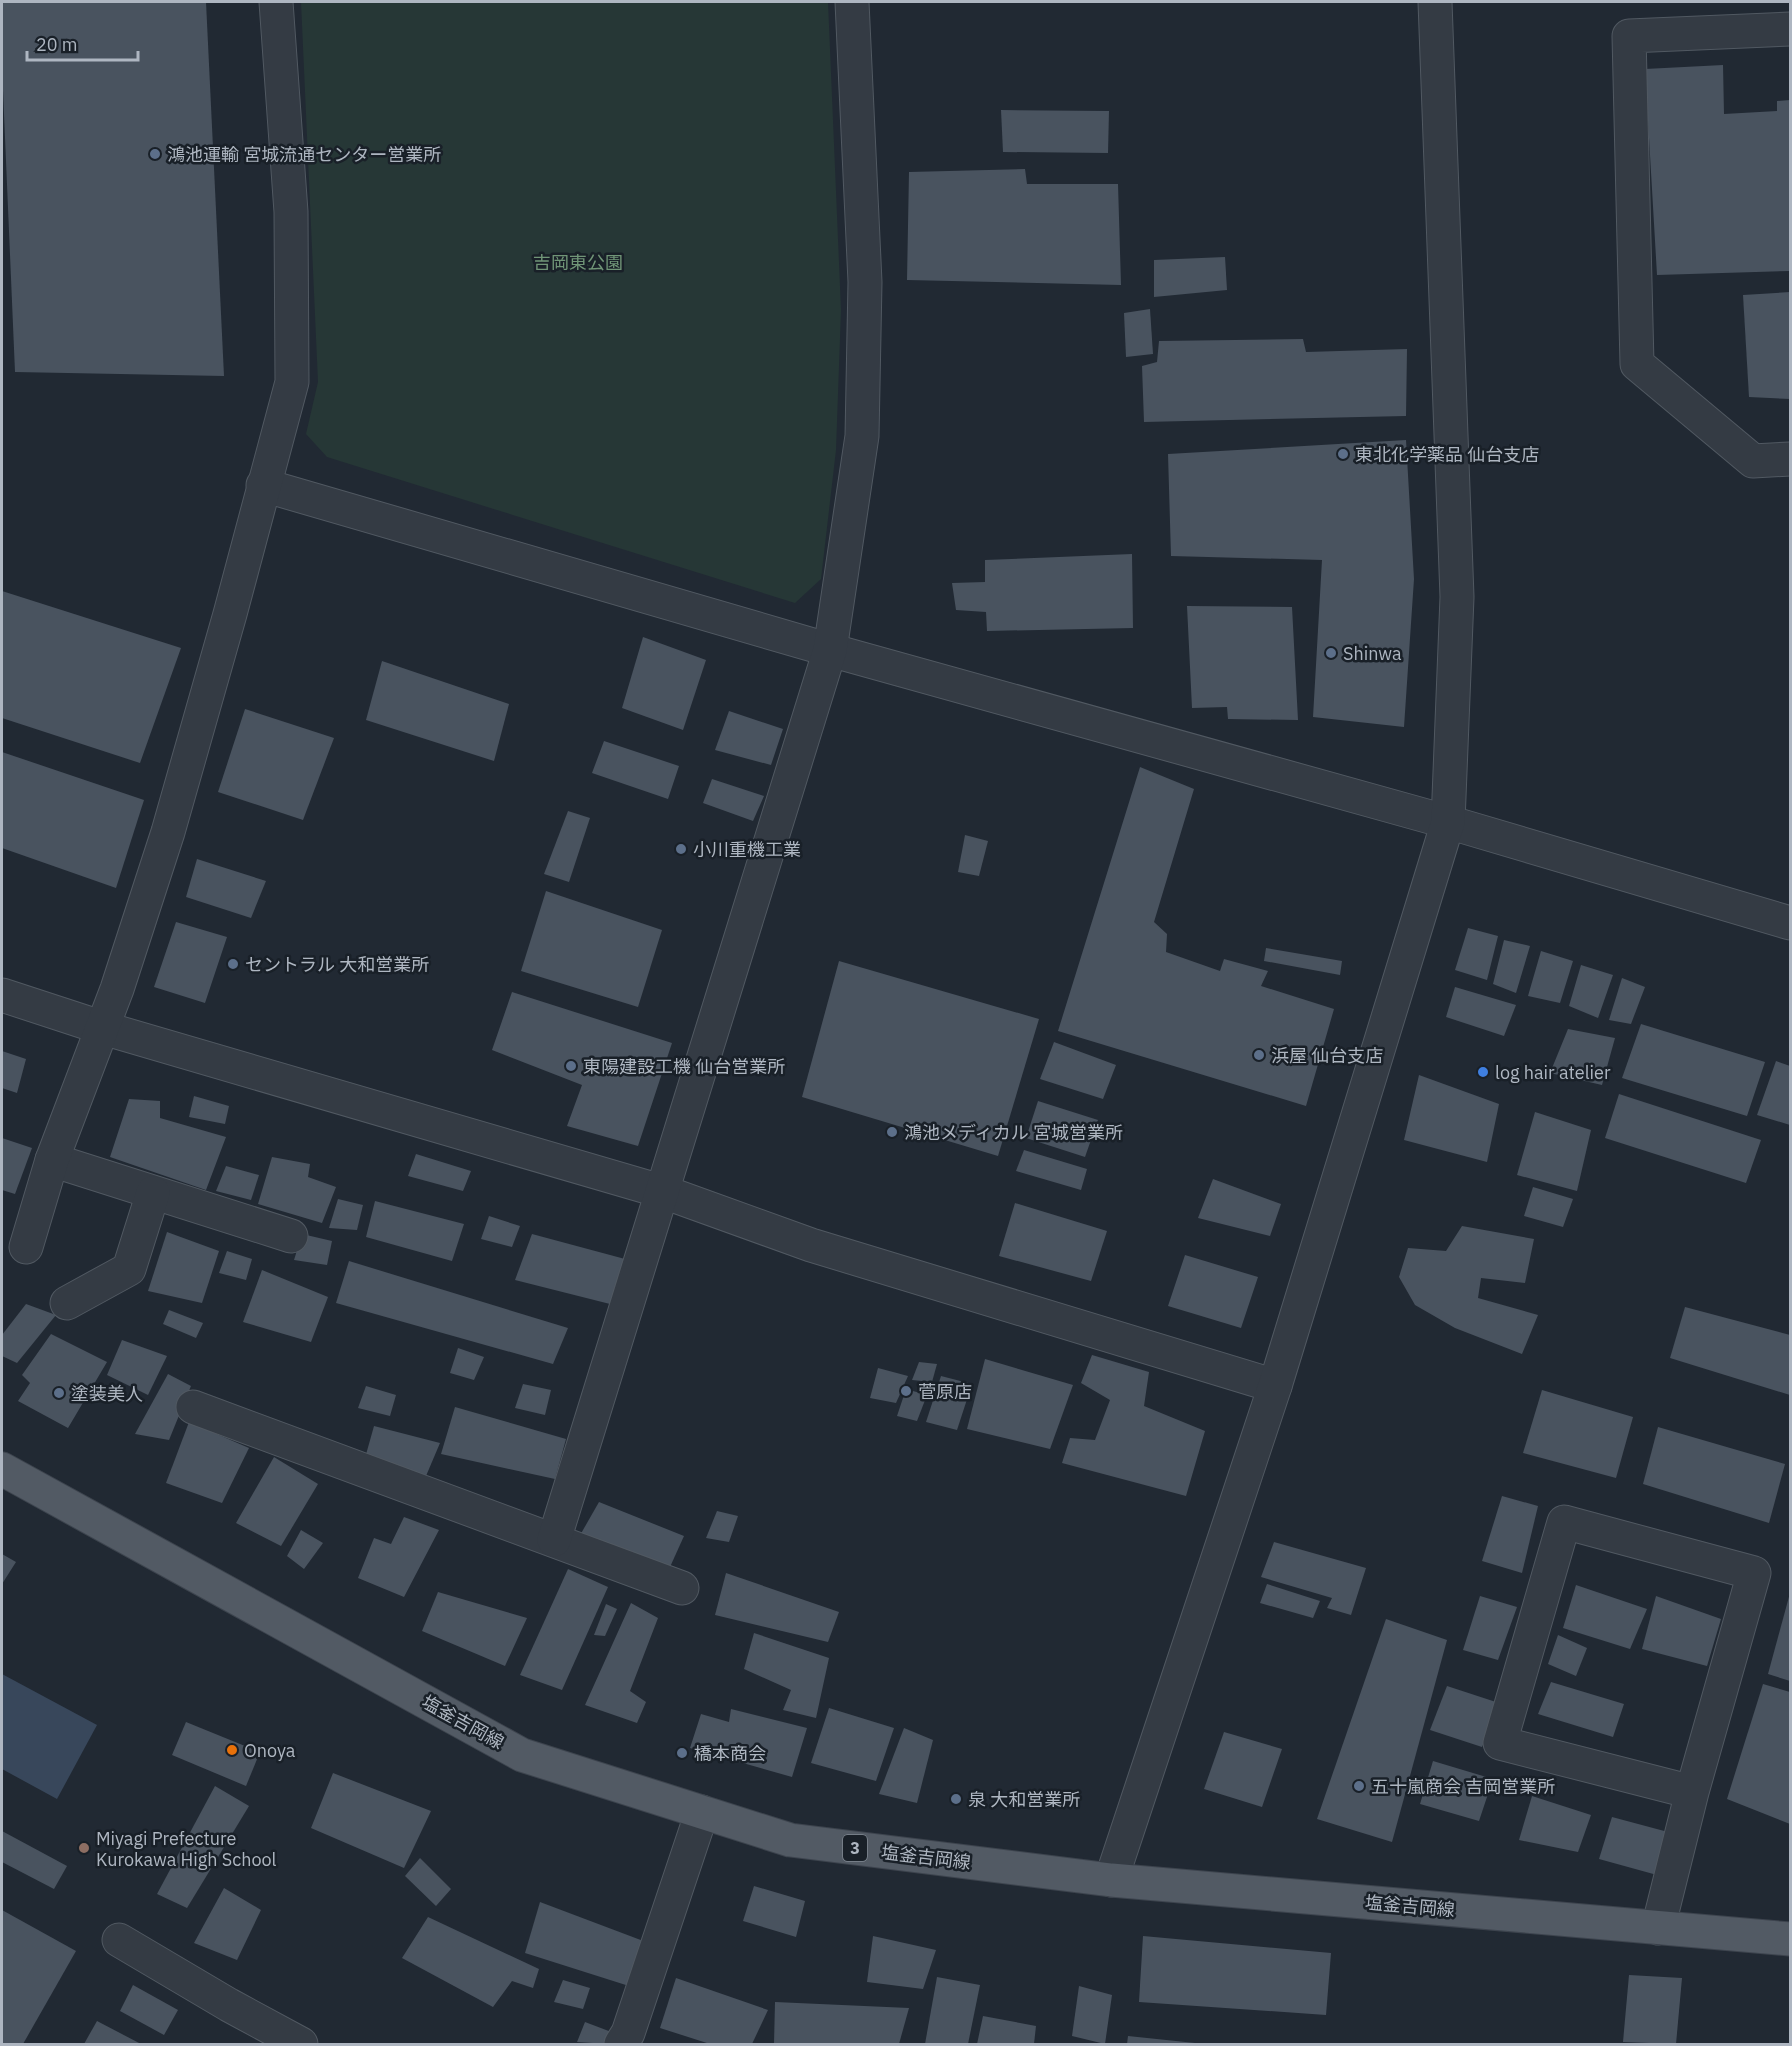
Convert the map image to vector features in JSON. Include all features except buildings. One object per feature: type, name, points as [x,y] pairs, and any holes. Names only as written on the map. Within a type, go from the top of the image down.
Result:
[{"type":"main road","name":"塩釜吉岡線","points":[[2,1469],[522,1755],[790,1840],[1111,1880],[1791,1939]]},
{"type":"street","points":[[26,1247],[52,1160],[103,1028],[168,832],[230,614],[292,382],[291,212],[276,2]]},
{"type":"street","points":[[554,1540],[664,1192],[830,650],[862,436],[865,282],[852,2]]},
{"type":"street","points":[[1111,1880],[1275,1386],[1448,822],[1457,597],[1436,2]]},
{"type":"street","points":[[1791,29],[1629,36],[1637,364],[1753,461],[1791,459]]},
{"type":"street","points":[[263,485],[830,650],[1448,822],[1791,923]]},
{"type":"street","points":[[2,995],[103,1028],[664,1192],[811,1245],[1275,1386]]},
{"type":"street","points":[[52,1160],[291,1236]]},
{"type":"street","points":[[67,1303],[129,1269],[153,1192]]},
{"type":"street","points":[[193,1407],[682,1588]]},
{"type":"street","points":[[1658,1928],[1692,1792],[1754,1573],[1564,1522],[1500,1743],[1692,1792]]},
{"type":"street","points":[[621,2044],[628,2033],[702,1812]]},
{"type":"street","points":[[119,1940],[228,2005],[301,2044]]},
{"type":"green space","name":"吉岡東公園","points":[[301,2],[828,2],[841,310],[836,450],[821,579],[795,603],[327,457],[306,434],[318,382]]},
{"type":"water","points":[[2,1674],[97,1725],[57,1799],[2,1769]]},
{"type":"place","name":"鴻池運輸 宮城流通センター営業所","points":[[155,154]]},
{"type":"place","name":"東北化学薬品 仙台支店","points":[[1343,454]]},
{"type":"place","name":"Shinwa","points":[[1331,653]]},
{"type":"place","name":"小川重機工業","points":[[681,849]]},
{"type":"place","name":"セントラル 大和営業所","points":[[233,964]]},
{"type":"place","name":"浜屋 仙台支店","points":[[1259,1055]]},
{"type":"place","name":"東陽建設工機 仙台営業所","points":[[571,1066]]},
{"type":"place","name":"log hair atelier","points":[[1483,1072]]},
{"type":"place","name":"鴻池メディカル 宮城営業所","points":[[892,1132]]},
{"type":"place","name":"菅原店","points":[[906,1391]]},
{"type":"place","name":"塗装美人","points":[[59,1393]]},
{"type":"place","name":"Onoya","points":[[232,1750]]},
{"type":"place","name":"橋本商会","points":[[682,1753]]},
{"type":"place","name":"五十嵐商会 吉岡営業所","points":[[1359,1786]]},
{"type":"place","name":"泉 大和営業所","points":[[956,1799]]},
{"type":"place","name":"Miyagi Prefecture Kurokawa High School","points":[[84,1848]]}]
